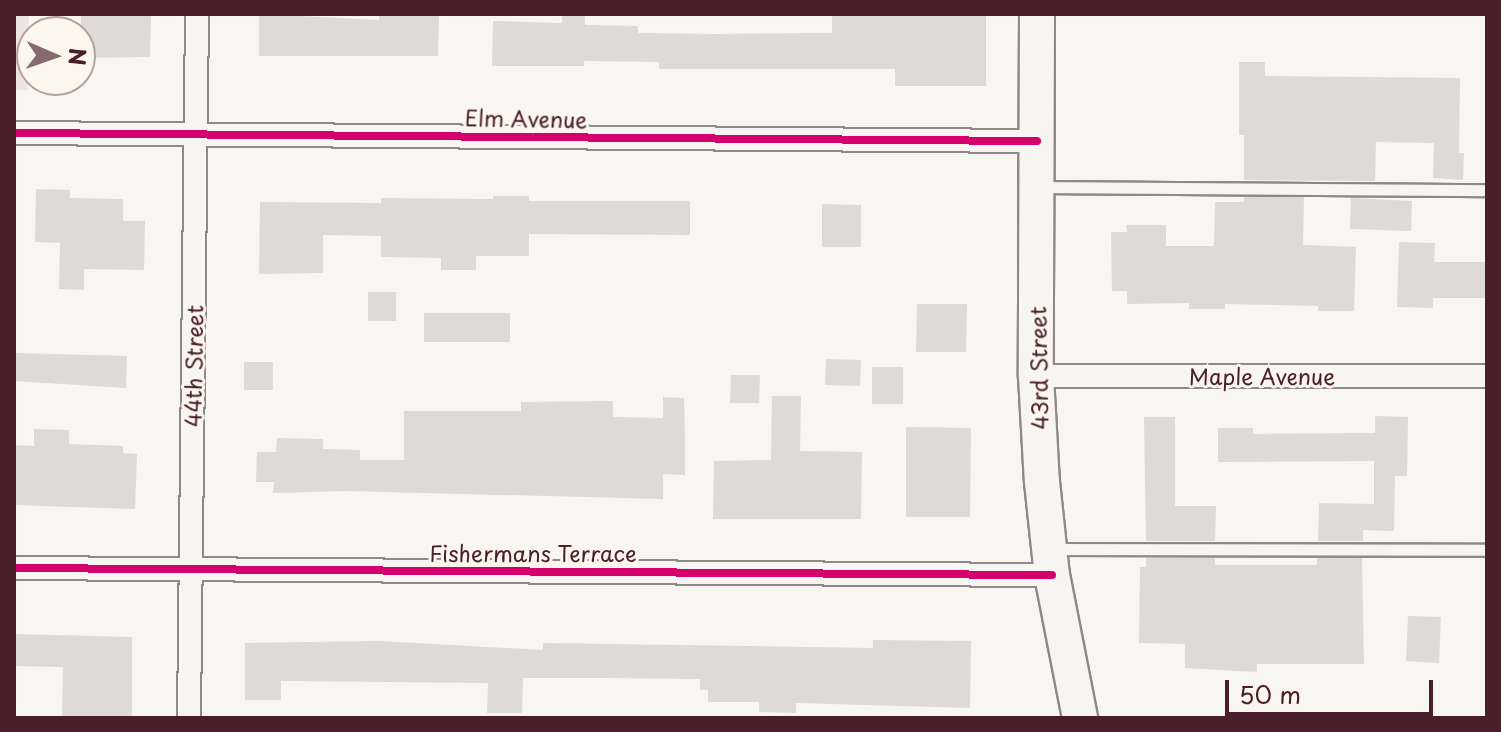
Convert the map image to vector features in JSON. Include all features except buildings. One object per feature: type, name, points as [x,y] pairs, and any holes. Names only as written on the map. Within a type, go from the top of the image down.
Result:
[{"type":"main road","name":"43rd Street","points":[[1037,14],[1036,376],[1050,562],[1080,718]]},
{"type":"street","name":"44th Street","points":[[189,718],[197,14]]},
{"type":"street","name":"Elm Avenue","points":[[14,133],[1037,141]]},
{"type":"street","name":"Maple Avenue","points":[[1036,376],[1487,376]]},
{"type":"street","name":"Fishermans Terrace","points":[[14,568],[1050,562]]},
{"type":"lane","points":[[1037,187],[1487,190]]},
{"type":"lane","points":[[1050,562],[1487,550]]},
{"type":"shaded area","points":[[14,14],[29,14],[16,16],[14,90]]},
{"type":"cycle path","points":[[14,133],[1037,141]]},
{"type":"cycle path","points":[[14,568],[1052,575]]}]
